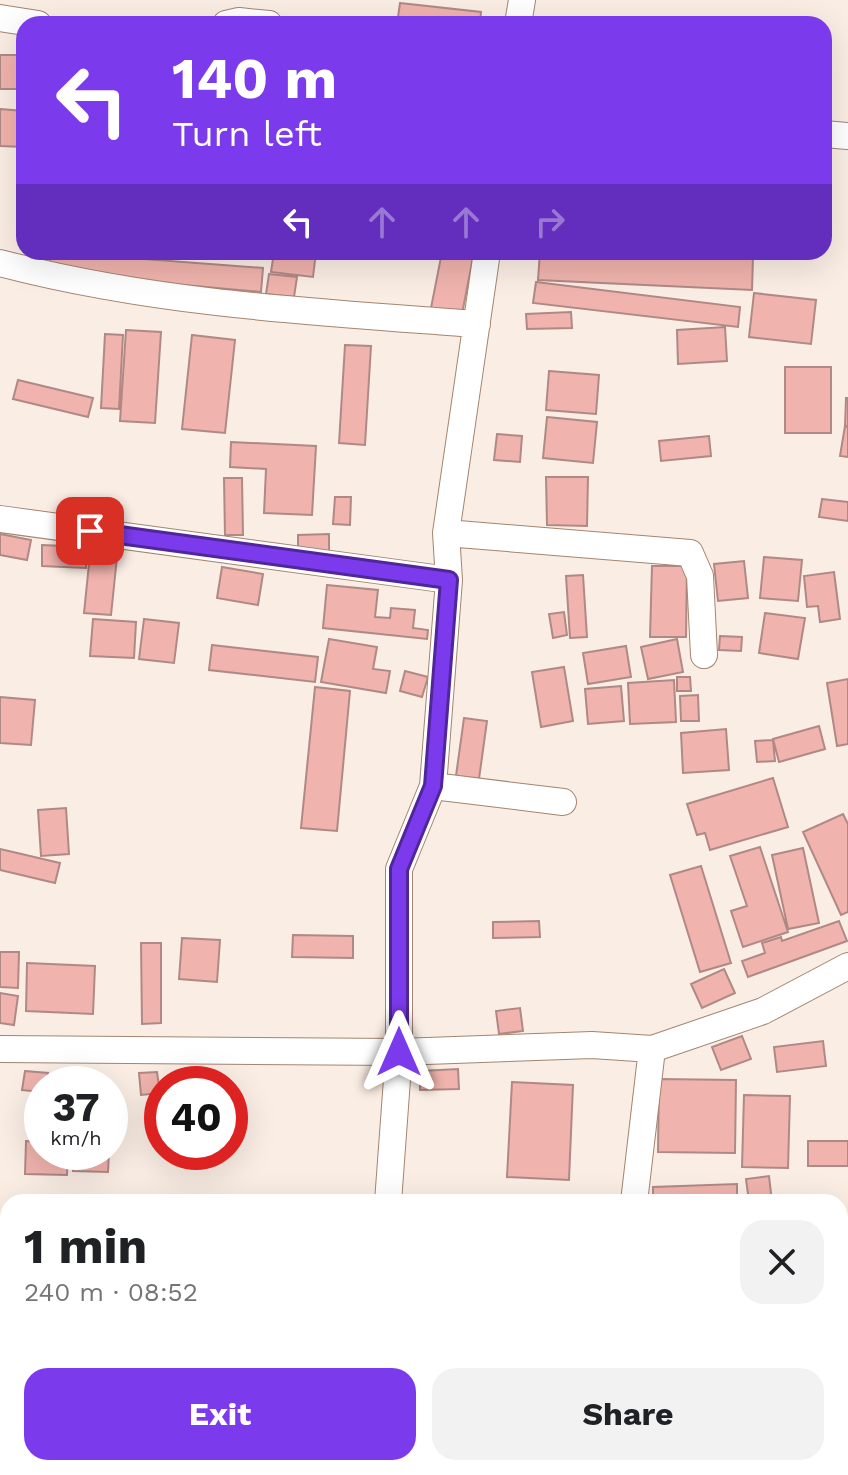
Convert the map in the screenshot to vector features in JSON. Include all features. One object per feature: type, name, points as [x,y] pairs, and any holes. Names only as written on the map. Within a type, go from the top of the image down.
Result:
[{"type":"street","points":[[389,1194],[399,1052],[399,869],[433,786],[449,580],[446,533],[486,260]]},
{"type":"street","points":[[0,263],[49,276],[221,304],[477,324]]},
{"type":"street","points":[[0,519],[449,580]]},
{"type":"street","points":[[446,533],[690,553],[700,576],[704,655]]},
{"type":"street","points":[[433,786],[563,802]]},
{"type":"street","points":[[0,1049],[399,1052],[592,1045],[652,1049],[763,1011],[848,966]]},
{"type":"street","points":[[635,1194],[652,1049]]},
{"type":"building","points":[[400,3],[481,12],[481,16],[398,16]]},
{"type":"building","points":[[0,55],[16,55],[16,89],[0,89]]},
{"type":"building","points":[[0,109],[16,110],[16,147],[0,146]]},
{"type":"building","points":[[50,260],[157,260],[263,268],[261,292],[49,273]]},
{"type":"building","points":[[273,260],[315,260],[313,277],[271,272]]},
{"type":"building","points":[[440,260],[472,260],[462,314],[431,308]]},
{"type":"building","points":[[539,260],[753,260],[752,290],[538,280]]},
{"type":"building","points":[[269,274],[297,277],[294,297],[266,294]]},
{"type":"building","points":[[536,282],[740,307],[738,327],[533,303]]},
{"type":"building","points":[[754,293],[816,300],[811,344],[749,337]]},
{"type":"building","points":[[571,312],[572,328],[527,329],[526,314]]},
{"type":"building","points":[[725,327],[727,361],[678,364],[677,330]]},
{"type":"building","points":[[126,330],[161,332],[155,423],[120,421]]},
{"type":"building","points":[[105,334],[123,335],[119,409],[101,408]]},
{"type":"building","points":[[192,335],[235,340],[225,433],[182,429]]},
{"type":"building","points":[[345,345],[371,346],[365,445],[339,443]]},
{"type":"building","points":[[785,367],[831,367],[831,433],[785,433]]},
{"type":"building","points":[[549,371],[599,375],[596,414],[546,410]]},
{"type":"building","points":[[18,380],[93,398],[88,417],[13,399]]},
{"type":"building","points":[[848,398],[848,426],[845,426]]},
{"type":"building","points":[[547,417],[597,422],[593,463],[543,458]]},
{"type":"building","points":[[845,426],[848,427],[848,457],[840,456]]},
{"type":"building","points":[[497,434],[522,436],[520,462],[494,460]]},
{"type":"building","points":[[709,436],[711,456],[661,461],[659,441]]},
{"type":"building","points":[[231,442],[316,446],[312,515],[264,513],[266,469],[230,467]]},
{"type":"building","points":[[546,477],[588,477],[587,526],[547,525]]},
{"type":"building","points":[[224,478],[242,478],[243,535],[225,535]]},
{"type":"building","points":[[335,497],[351,497],[350,525],[333,524]]},
{"type":"building","points":[[822,499],[848,502],[848,521],[819,517]]},
{"type":"building","points":[[91,501],[106,502],[104,521],[90,520]]},
{"type":"building","points":[[0,534],[31,540],[27,560],[0,555]]},
{"type":"building","points":[[329,534],[329,552],[298,553],[298,535]]},
{"type":"building","points":[[42,545],[87,547],[86,568],[42,566]]},
{"type":"building","points":[[90,554],[117,557],[111,615],[84,613]]},
{"type":"building","points":[[764,557],[802,560],[798,601],[760,598]]},
{"type":"building","points":[[744,561],[748,598],[718,601],[714,564]]},
{"type":"building","points":[[652,566],[687,566],[686,637],[650,637]]},
{"type":"building","points":[[222,567],[263,574],[258,605],[217,598]]},
{"type":"building","points":[[834,572],[840,619],[820,622],[818,606],[807,607],[804,576]]},
{"type":"building","points":[[583,575],[587,637],[570,638],[566,576]]},
{"type":"building","points":[[327,585],[378,590],[375,617],[390,618],[391,608],[415,610],[413,628],[428,630],[427,639],[323,628]]},
{"type":"building","points":[[564,612],[567,635],[553,638],[549,614]]},
{"type":"building","points":[[765,613],[805,618],[798,659],[759,653]]},
{"type":"building","points":[[93,619],[136,622],[134,658],[90,656]]},
{"type":"building","points":[[144,619],[179,623],[174,663],[139,659]]},
{"type":"building","points":[[720,636],[742,637],[741,651],[719,650]]},
{"type":"building","points":[[329,639],[377,647],[373,669],[390,671],[386,693],[321,682]]},
{"type":"building","points":[[677,639],[683,672],[648,679],[641,647]]},
{"type":"building","points":[[212,645],[318,657],[315,682],[209,670]]},
{"type":"building","points":[[626,646],[631,677],[588,684],[583,653]]},
{"type":"building","points":[[564,667],[573,721],[541,727],[532,672]]},
{"type":"building","points":[[405,671],[428,677],[422,697],[400,691]]},
{"type":"building","points":[[677,677],[690,677],[691,691],[677,691]]},
{"type":"building","points":[[848,679],[848,744],[837,746],[827,683]]},
{"type":"building","points":[[674,680],[676,722],[630,724],[628,683]]},
{"type":"building","points":[[621,686],[624,721],[588,724],[585,689]]},
{"type":"building","points":[[315,687],[350,691],[337,831],[301,828]]},
{"type":"building","points":[[698,695],[699,721],[681,721],[680,696]]},
{"type":"building","points":[[0,697],[35,700],[31,745],[0,743]]},
{"type":"building","points":[[464,718],[487,721],[478,786],[455,783]]},
{"type":"building","points":[[819,726],[825,749],[779,762],[773,739]]},
{"type":"building","points":[[726,729],[729,770],[683,773],[681,733]]},
{"type":"building","points":[[773,740],[775,761],[757,762],[755,741]]},
{"type":"building","points":[[773,778],[788,827],[710,850],[705,833],[697,835],[687,804]]},
{"type":"building","points":[[66,808],[69,854],[41,856],[38,810]]},
{"type":"building","points":[[843,814],[848,824],[848,912],[841,915],[803,832]]},
{"type":"building","points":[[760,847],[788,932],[743,947],[731,911],[747,906],[730,856]]},
{"type":"building","points":[[803,848],[819,923],[788,929],[772,855]]},
{"type":"building","points":[[0,849],[60,863],[55,883],[0,870]]},
{"type":"building","points":[[701,866],[731,963],[700,972],[670,875]]},
{"type":"building","points":[[539,921],[540,937],[493,938],[493,922]]},
{"type":"building","points":[[839,921],[847,941],[748,977],[742,961],[765,953],[762,943],[781,937],[782,941]]},
{"type":"building","points":[[293,935],[353,936],[353,958],[292,957]]},
{"type":"building","points":[[182,938],[220,940],[217,982],[179,979]]},
{"type":"building","points":[[141,943],[161,943],[161,1023],[142,1024]]},
{"type":"building","points":[[0,952],[19,952],[18,988],[0,987]]},
{"type":"building","points":[[27,963],[95,966],[93,1014],[26,1011]]},
{"type":"building","points":[[724,969],[735,993],[702,1008],[691,984]]},
{"type":"building","points":[[0,993],[18,996],[14,1025],[0,1023]]},
{"type":"building","points":[[520,1008],[523,1031],[499,1034],[496,1011]]},
{"type":"building","points":[[742,1036],[751,1059],[721,1070],[712,1047]]},
{"type":"building","points":[[823,1041],[826,1066],[777,1072],[774,1047]]},
{"type":"building","points":[[458,1069],[459,1089],[420,1090],[420,1071]]},
{"type":"building","points":[[139,1073],[144,1073],[144,1095],[141,1095]]},
{"type":"building","points":[[659,1079],[736,1080],[735,1153],[658,1152]]},
{"type":"building","points":[[512,1082],[573,1085],[569,1180],[507,1177]]},
{"type":"building","points":[[744,1095],[790,1096],[788,1168],[742,1167]]},
{"type":"building","points":[[808,1141],[848,1141],[848,1166],[808,1166]]},
{"type":"building","points":[[25,1170],[67,1170],[67,1175],[25,1174]]},
{"type":"building","points":[[73,1170],[108,1170],[108,1172]]},
{"type":"building","points":[[769,1176],[771,1194],[748,1194],[746,1179]]},
{"type":"building","points":[[737,1184],[737,1194],[653,1194],[653,1187]]},
{"type":"route","points":[[90,531],[449,580],[433,786],[399,869],[399,1052]]}]
